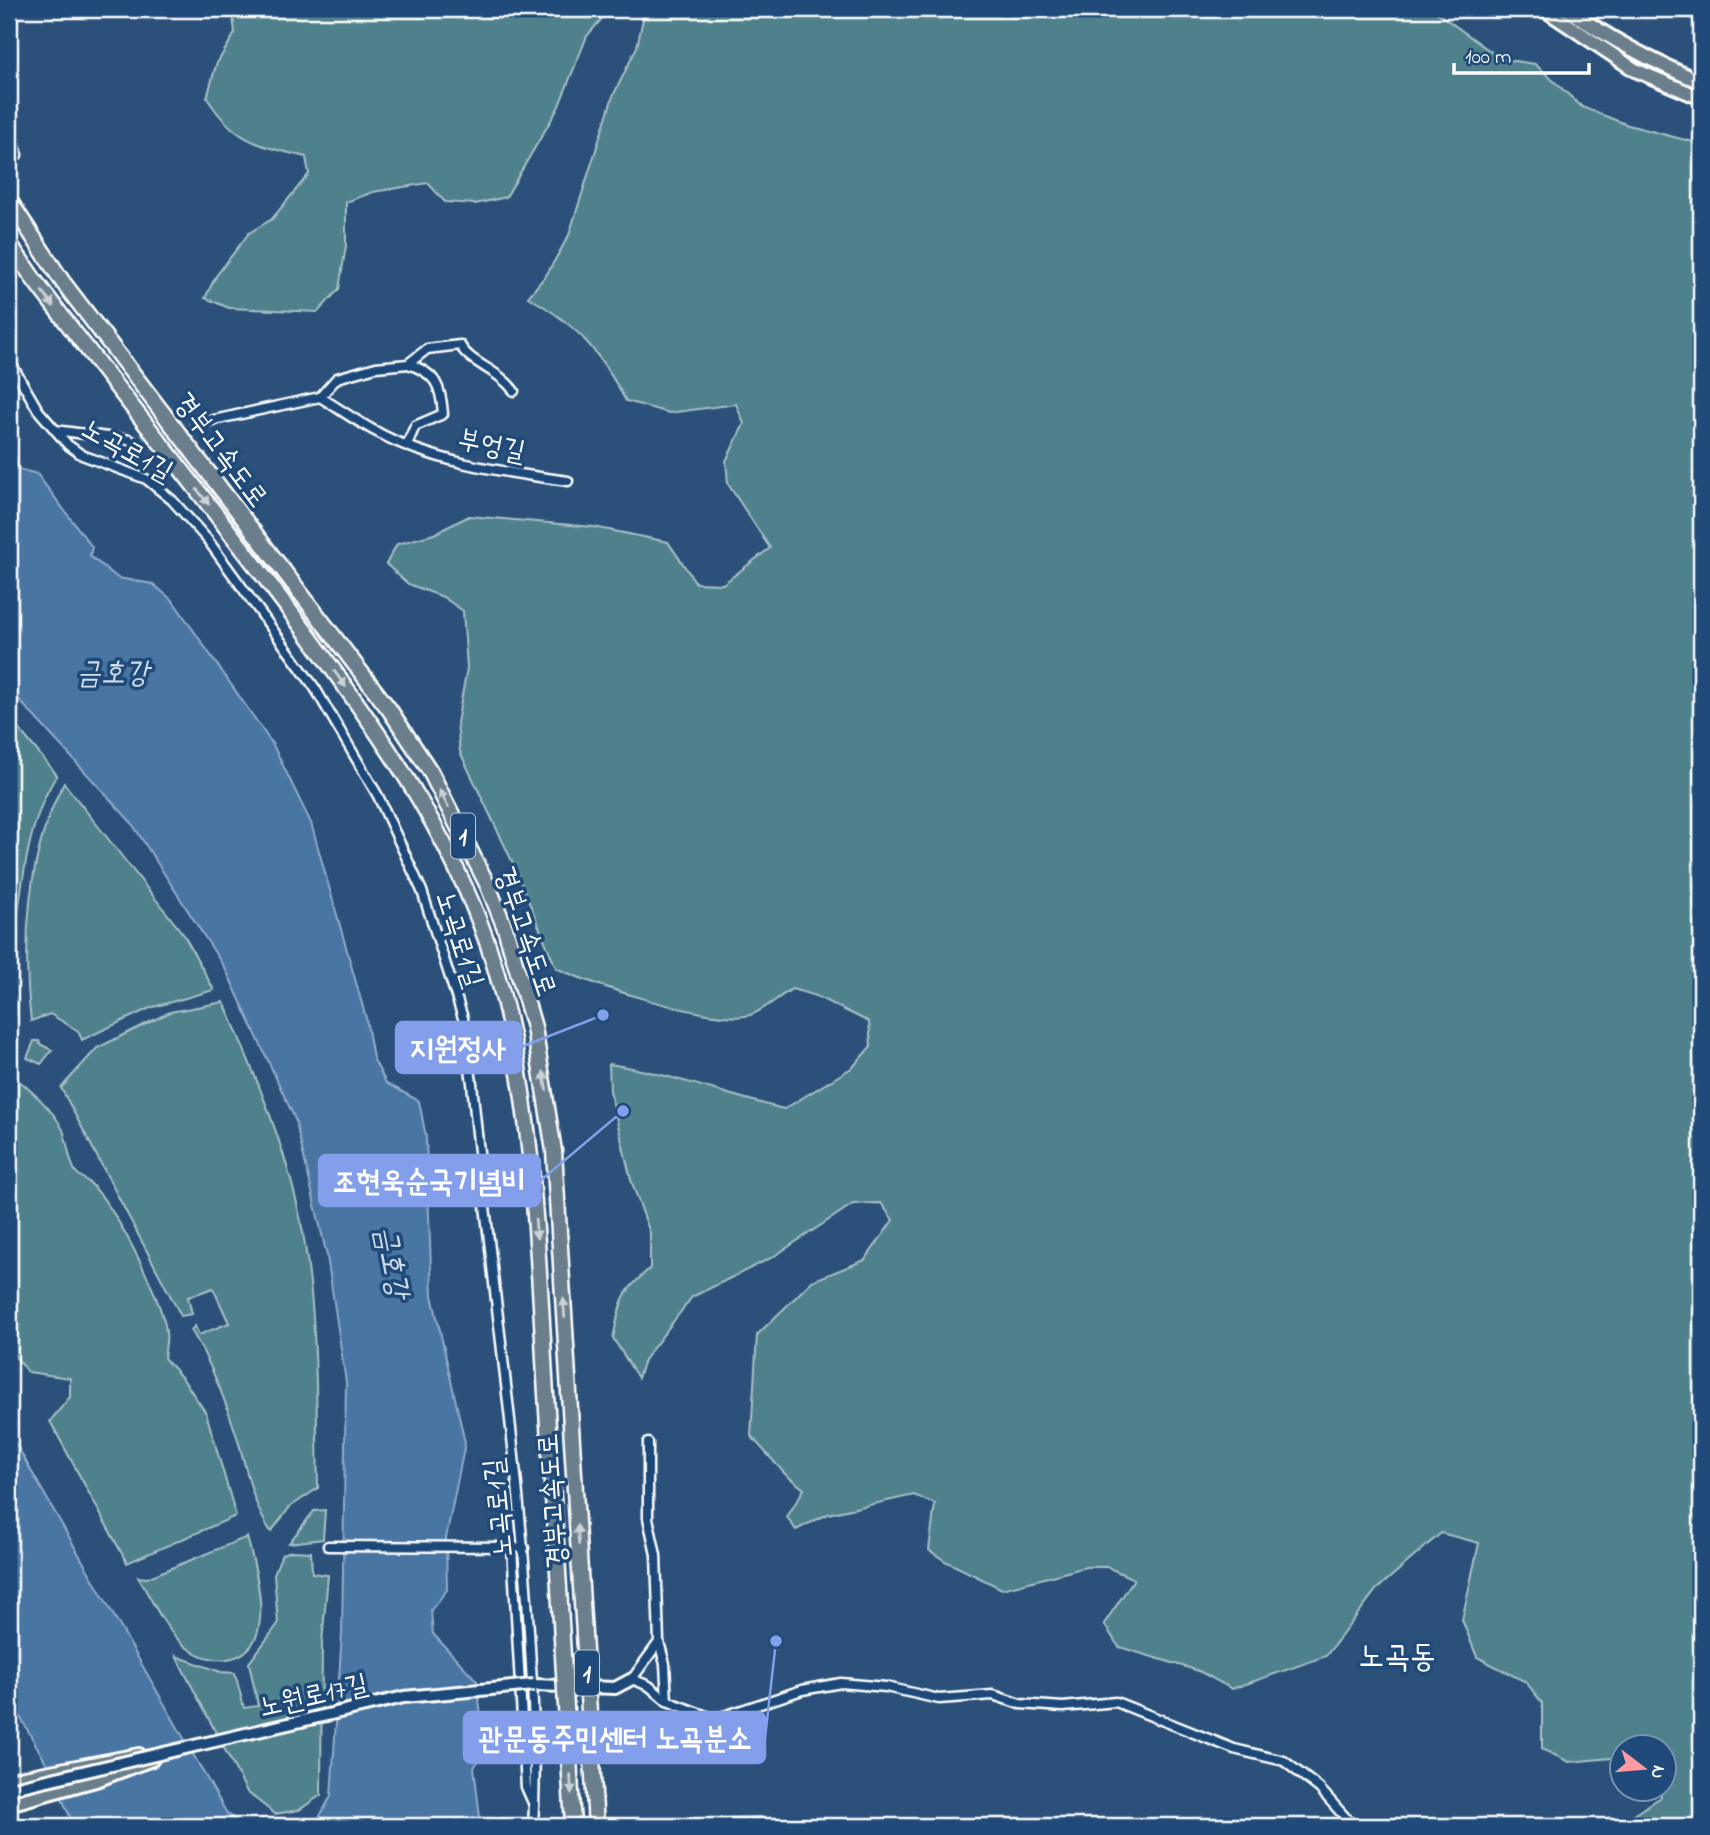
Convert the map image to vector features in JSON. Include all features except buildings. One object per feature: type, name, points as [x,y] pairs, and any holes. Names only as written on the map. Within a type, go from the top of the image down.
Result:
[{"type":"highway","name":"경부고속도로","points":[[9,200],[62,281],[388,709],[430,771],[488,886],[524,992],[549,1108],[596,1826]]},
{"type":"highway","name":"경부고속도로","points":[[9,243],[35,281],[252,560],[383,736],[423,804],[477,918],[511,1025],[527,1128],[573,1826]]},
{"type":"main road","points":[[1544,9],[1635,70],[1701,98]]},
{"type":"main road","points":[[1567,9],[1607,37],[1659,65],[1701,82]]},
{"type":"main road","name":"노원로17길","points":[[9,1790],[404,1697],[534,1685],[615,1688],[632,1679]]},
{"type":"main road","points":[[9,1780],[92,1762],[178,1749]]},
{"type":"main road","points":[[9,1804],[99,1779],[178,1749]]},
{"type":"street","points":[[1684,9],[1701,17]]},
{"type":"street","points":[[9,123],[17,155]]},
{"type":"street","name":"부엉길","points":[[408,364],[427,349],[460,345],[465,355],[504,377],[514,391]]},
{"type":"street","name":"노곡로1길","points":[[9,360],[38,410],[82,455],[146,479],[172,500],[206,539],[342,729],[378,796],[422,891],[463,1018],[524,1548],[534,1685],[537,1793],[533,1826]]},
{"type":"street","name":"부엉길","points":[[204,422],[320,397],[337,378],[376,367],[408,364],[423,369],[441,388],[443,414],[415,426],[407,445]]},
{"type":"street","name":"부엉길","points":[[320,397],[376,432],[407,445],[496,471],[568,481]]},
{"type":"street","points":[[55,430],[130,440]]},
{"type":"street","points":[[648,1443],[648,1518],[656,1555],[659,1642],[665,1664],[667,1701]]},
{"type":"street","points":[[328,1546],[524,1548]]},
{"type":"street","points":[[512,1547],[526,1787],[534,1806]]},
{"type":"street","points":[[659,1642],[632,1679],[649,1686],[667,1701],[715,1719],[802,1689],[841,1683],[886,1687],[939,1699],[993,1695],[1020,1704],[1061,1707],[1116,1702],[1234,1749],[1284,1761],[1319,1788],[1353,1826]]},
{"type":"green space","points":[[232,9],[610,9],[587,36],[558,108],[506,197],[475,204],[445,202],[428,183],[373,192],[346,202],[346,246],[339,289],[318,312],[229,308],[205,298],[216,276],[249,233],[272,219],[309,174],[306,157],[249,140],[227,124],[207,98],[216,65],[235,33]]},
{"type":"green space","points":[[645,9],[1432,9],[1501,59],[1535,64],[1582,107],[1628,125],[1701,144],[1701,1826],[1619,1824],[1650,1804],[1678,1804],[1678,1734],[1608,1734],[1608,1758],[1569,1762],[1542,1749],[1542,1703],[1526,1682],[1477,1657],[1462,1620],[1479,1543],[1441,1533],[1376,1590],[1326,1656],[1232,1689],[1199,1671],[1119,1647],[1104,1624],[1134,1579],[1107,1567],[1086,1567],[1002,1589],[945,1561],[929,1550],[935,1504],[914,1495],[828,1514],[796,1530],[787,1517],[804,1489],[785,1474],[751,1436],[757,1335],[812,1281],[865,1260],[893,1220],[881,1203],[853,1204],[773,1257],[692,1297],[644,1360],[638,1378],[613,1338],[623,1298],[650,1268],[650,1233],[631,1180],[610,1091],[609,1064],[653,1073],[784,1109],[853,1067],[871,1046],[869,1022],[816,996],[792,989],[751,1015],[728,1016],[650,1001],[556,968],[512,861],[460,752],[457,723],[467,668],[463,611],[443,597],[408,584],[386,564],[397,544],[434,534],[469,516],[594,527],[668,542],[696,583],[723,584],[770,548],[728,484],[726,461],[744,424],[736,404],[669,413],[626,401],[606,367],[586,341],[561,318],[528,297],[547,274],[569,235],[613,96],[637,47]]},
{"type":"green space","points":[[9,717],[57,775],[37,816],[31,838],[12,954],[9,948]]},
{"type":"green space","points":[[64,783],[184,935],[214,990],[150,1008],[82,1040],[78,1031],[50,1014],[31,1021],[28,992],[28,930],[35,868],[42,838]]},
{"type":"green space","points":[[9,985],[17,1005],[16,1016],[9,1022]]},
{"type":"green space","points":[[224,1002],[257,1081],[286,1162],[300,1217],[310,1284],[315,1352],[318,1488],[290,1507],[271,1532],[255,1500],[218,1384],[191,1330],[195,1326],[199,1335],[229,1323],[213,1288],[188,1297],[192,1314],[181,1316],[61,1088],[97,1048],[170,1012]]},
{"type":"green space","points":[[34,1041],[39,1041],[52,1050],[41,1064],[27,1058]]},
{"type":"green space","points":[[9,1073],[32,1091],[59,1122],[75,1171],[101,1196],[134,1249],[164,1321],[164,1358],[183,1379],[206,1413],[236,1516],[127,1563],[50,1421],[70,1397],[70,1378],[28,1372],[9,1349]]},
{"type":"green space","points":[[325,1510],[323,1539],[289,1543],[314,1511]]},
{"type":"green space","points":[[247,1537],[259,1588],[259,1625],[254,1641],[244,1653],[228,1659],[200,1655],[175,1636],[138,1577],[147,1578]]},
{"type":"green space","points":[[292,1551],[311,1552],[312,1573],[328,1575],[322,1643],[321,1795],[299,1810],[275,1814],[247,1792],[176,1656],[221,1672],[235,1673],[244,1708],[258,1706],[249,1663],[278,1624],[274,1574],[282,1554]]},
{"type":"green space","points":[[760,1817],[781,1826],[703,1826],[725,1818]]},
{"type":"water","name":"금호강","points":[[9,451],[15,455],[18,469],[37,474],[92,547],[90,556],[118,578],[153,584],[173,601],[273,745],[311,823],[366,1018],[373,1058],[386,1083],[419,1101],[426,1137],[432,1295],[465,1443],[446,1538],[447,1590],[431,1610],[433,1634],[477,1681],[485,1753],[474,1767],[481,1826],[307,1826],[319,1818],[331,1796],[342,1634],[346,1382],[327,1256],[295,1119],[226,970],[131,822],[9,689]]},
{"type":"water","points":[[9,1432],[226,1812],[243,1826],[74,1826],[49,1768],[9,1697]]},
{"type":"tunnel","points":[[130,440],[204,422]]},
{"type":"place","name":"지원정사","points":[[603,1015]]},
{"type":"place","name":"조현욱순국기념비","points":[[623,1111]]},
{"type":"place","name":"관문동주민센터 노곡분소","points":[[776,1641]]},
{"type":"district","name":"노곡동","points":[[1397,1655]]}]
